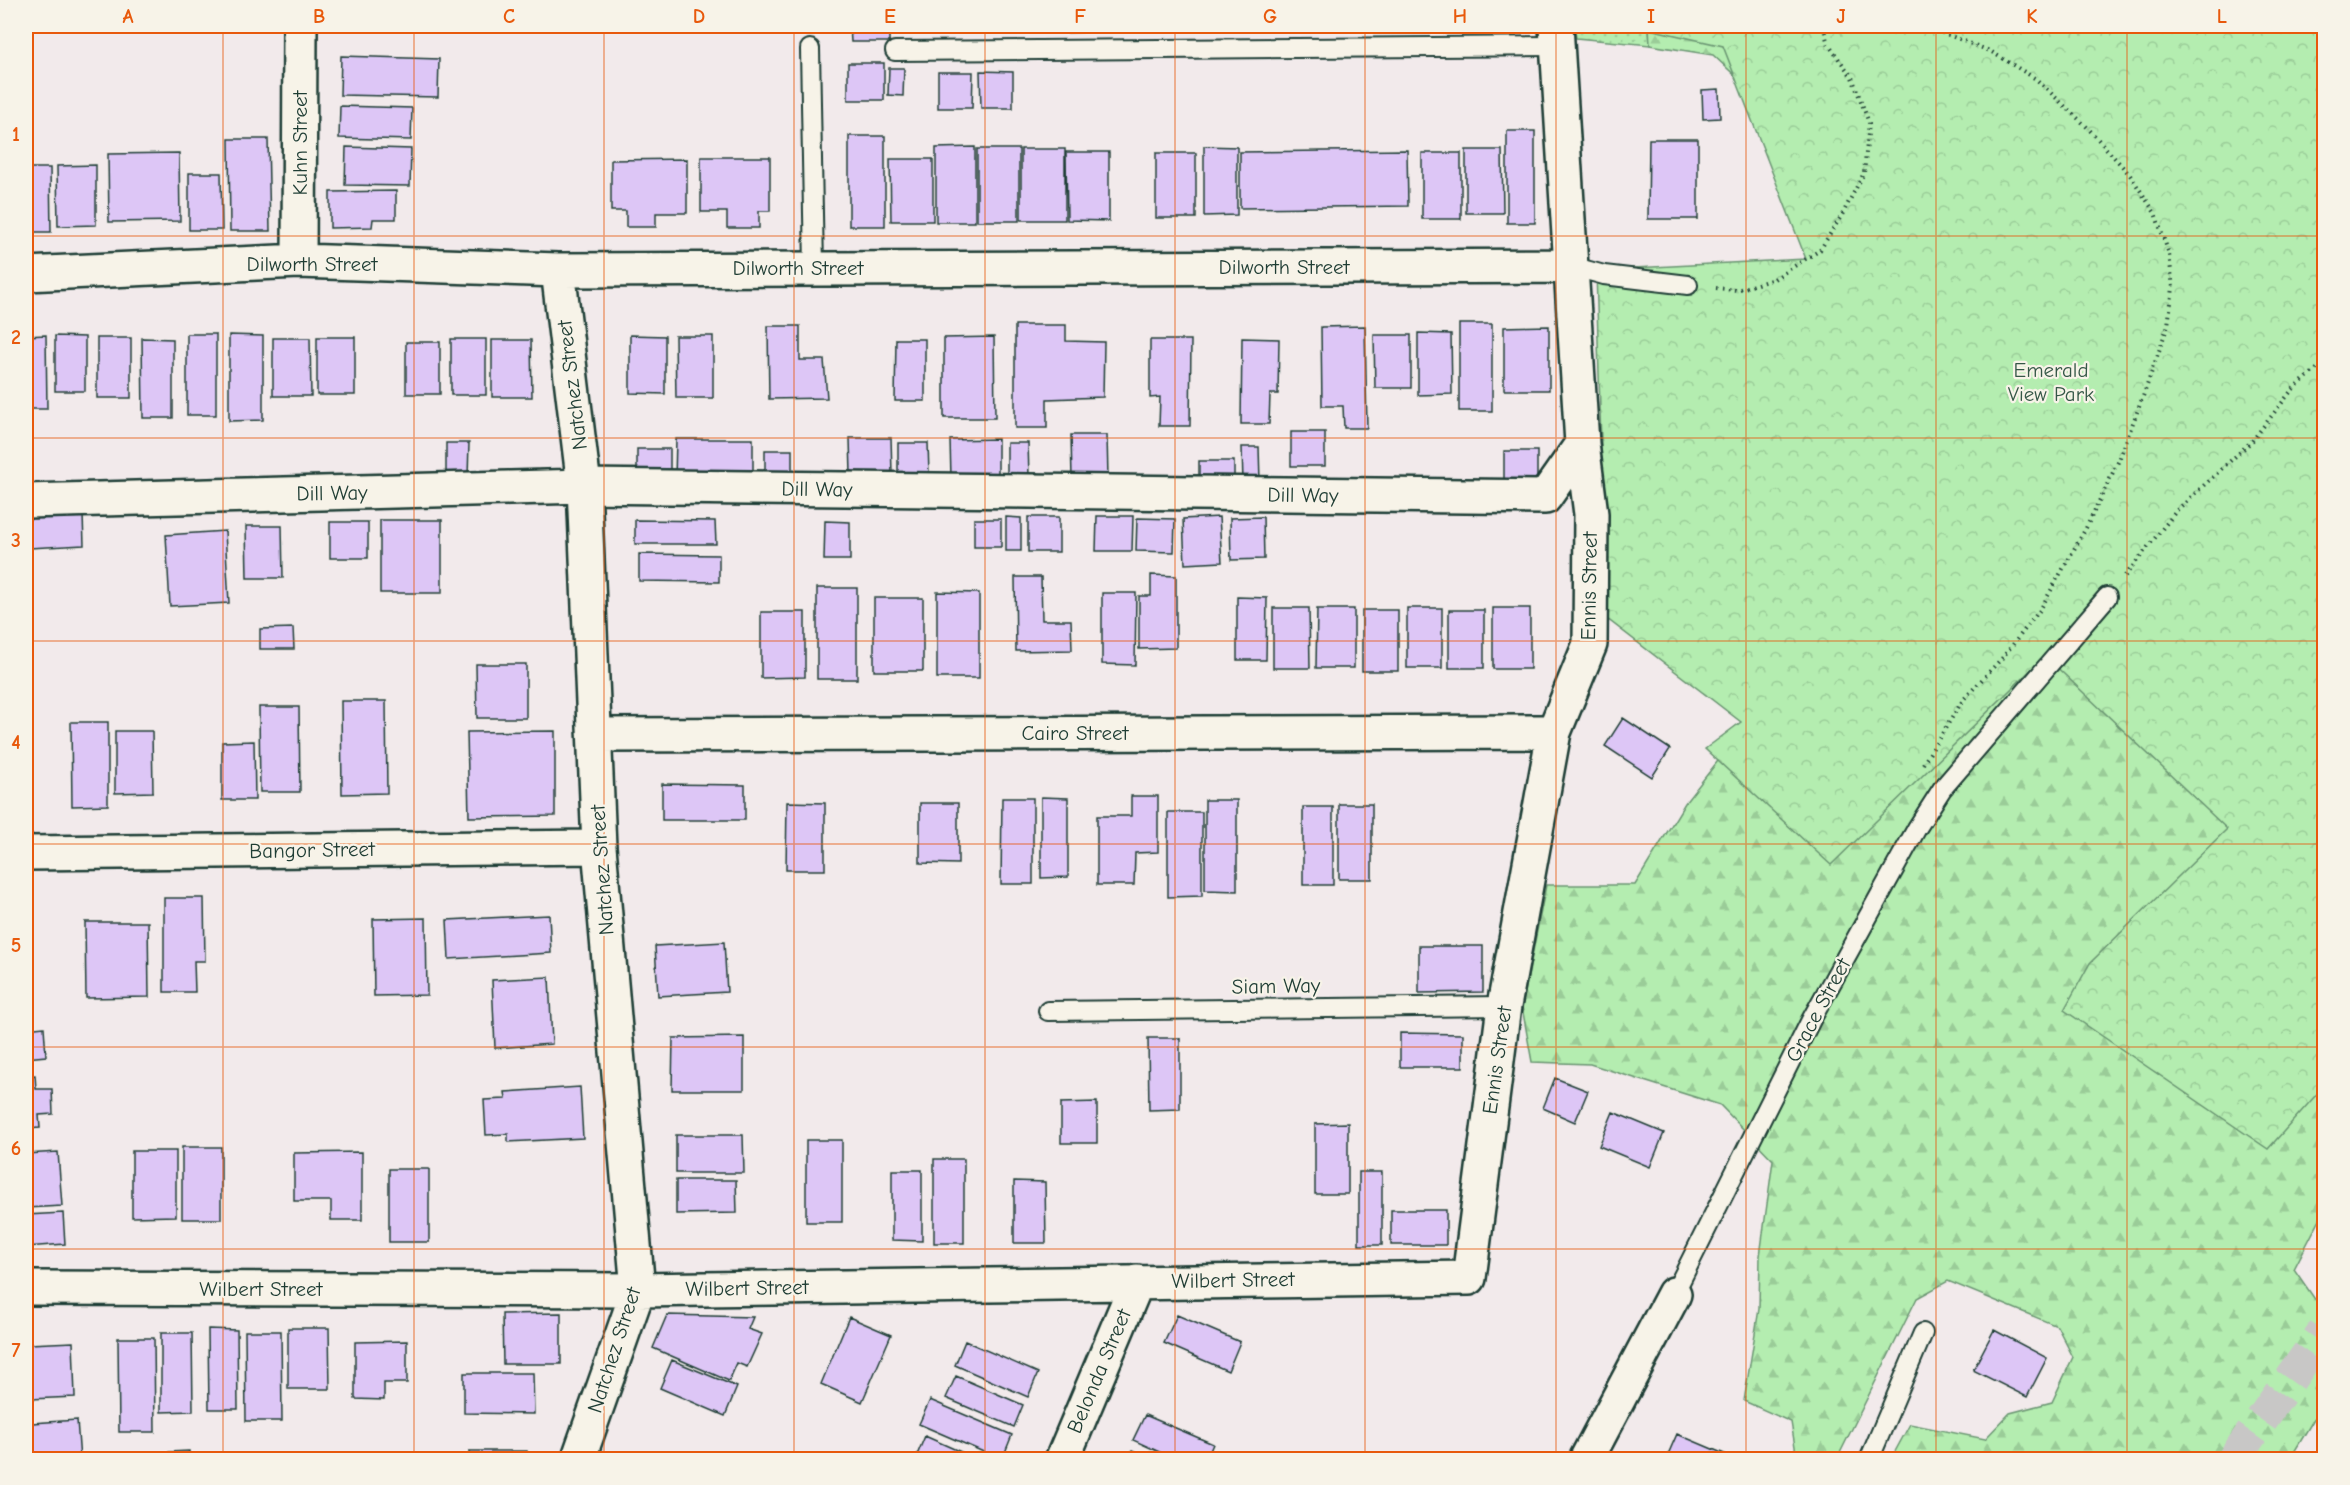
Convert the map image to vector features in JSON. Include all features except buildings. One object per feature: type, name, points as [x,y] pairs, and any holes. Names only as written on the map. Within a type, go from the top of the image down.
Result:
[{"type":"street","name":"Kuhn Street","points":[[299,261],[300,26]]},
{"type":"street","name":"Ennis Street","points":[[1469,1278],[1503,1006],[1554,732],[1590,644],[1591,514],[1582,444],[1557,36]]},
{"type":"street","name":"Dilworth Street","points":[[26,274],[299,261],[558,270],[1571,266]]},
{"type":"street","name":"Natchez Street","points":[[558,270],[584,486],[599,847],[638,1290],[578,1460]]},
{"type":"street","name":"Dill Way","points":[[26,501],[584,486],[1545,497],[1582,444]]},
{"type":"street","name":"Cairo Street","points":[[595,735],[1554,732]]},
{"type":"street","name":"Bangor Street","points":[[26,853],[599,847]]},
{"type":"street","name":"Wilbert Street","points":[[26,1288],[638,1290],[1469,1278]]},
{"type":"street","name":"Belonda Street","points":[[1062,1460],[1137,1282]]},
{"type":"street","name":"Grace Street","points":[[1586,1460],[1674,1294]]},
{"type":"lane","points":[[895,51],[1557,36]]},
{"type":"lane","points":[[810,49],[814,268]]},
{"type":"lane","points":[[1571,266],[1604,275],[1688,285]]},
{"type":"lane","name":"Grace Street","points":[[1674,1294],[1811,1020],[1917,828],[1942,789],[2108,597]]},
{"type":"lane","name":"Siam Way","points":[[1048,1011],[1503,1006]]},
{"type":"lane","points":[[1869,1460],[1923,1333]]},
{"type":"path","points":[[1688,285],[1737,290],[1774,279],[1820,250],[1842,215],[1864,172],[1869,123],[1852,77],[1828,44],[1823,26]]},
{"type":"path","points":[[1922,767],[1925,758],[1963,700],[2003,657],[2040,610],[2086,528],[2119,460],[2145,391],[2168,325],[2173,288],[2169,254],[2155,213],[2130,175],[2086,126],[2036,79],[1990,51],[1925,26]]},
{"type":"path","points":[[2108,597],[2177,510],[2252,441],[2292,390],[2325,363]]},
{"type":"green space","points":[[1574,26],[1649,26],[1650,45],[1576,38]]},
{"type":"green space","name":"Emerald View Park","points":[[1636,26],[2324,26],[2324,1086],[2268,1149],[2064,1010],[2090,963],[2227,829],[2045,656],[1831,865],[1705,749],[1741,722],[1606,618],[1596,270],[1806,259],[1723,46]]},
{"type":"green space","points":[[1649,26],[2324,26],[2324,1211],[2294,1269],[2314,1298],[2324,1307],[2324,1402],[2290,1459],[1891,1459],[1910,1424],[1985,1439],[2010,1413],[2052,1402],[2073,1357],[2057,1326],[1948,1281],[1917,1298],[1837,1459],[1797,1459],[1791,1422],[1744,1401],[1759,1309],[1760,1256],[1773,1160],[1720,1105],[1590,1064],[1532,1062],[1522,1007],[1546,885],[1635,885],[1685,803],[1739,734],[1844,410],[1820,155],[1713,55],[1650,45]]},
{"type":"tunnel","points":[[2233,1460],[2324,1331]]}]
